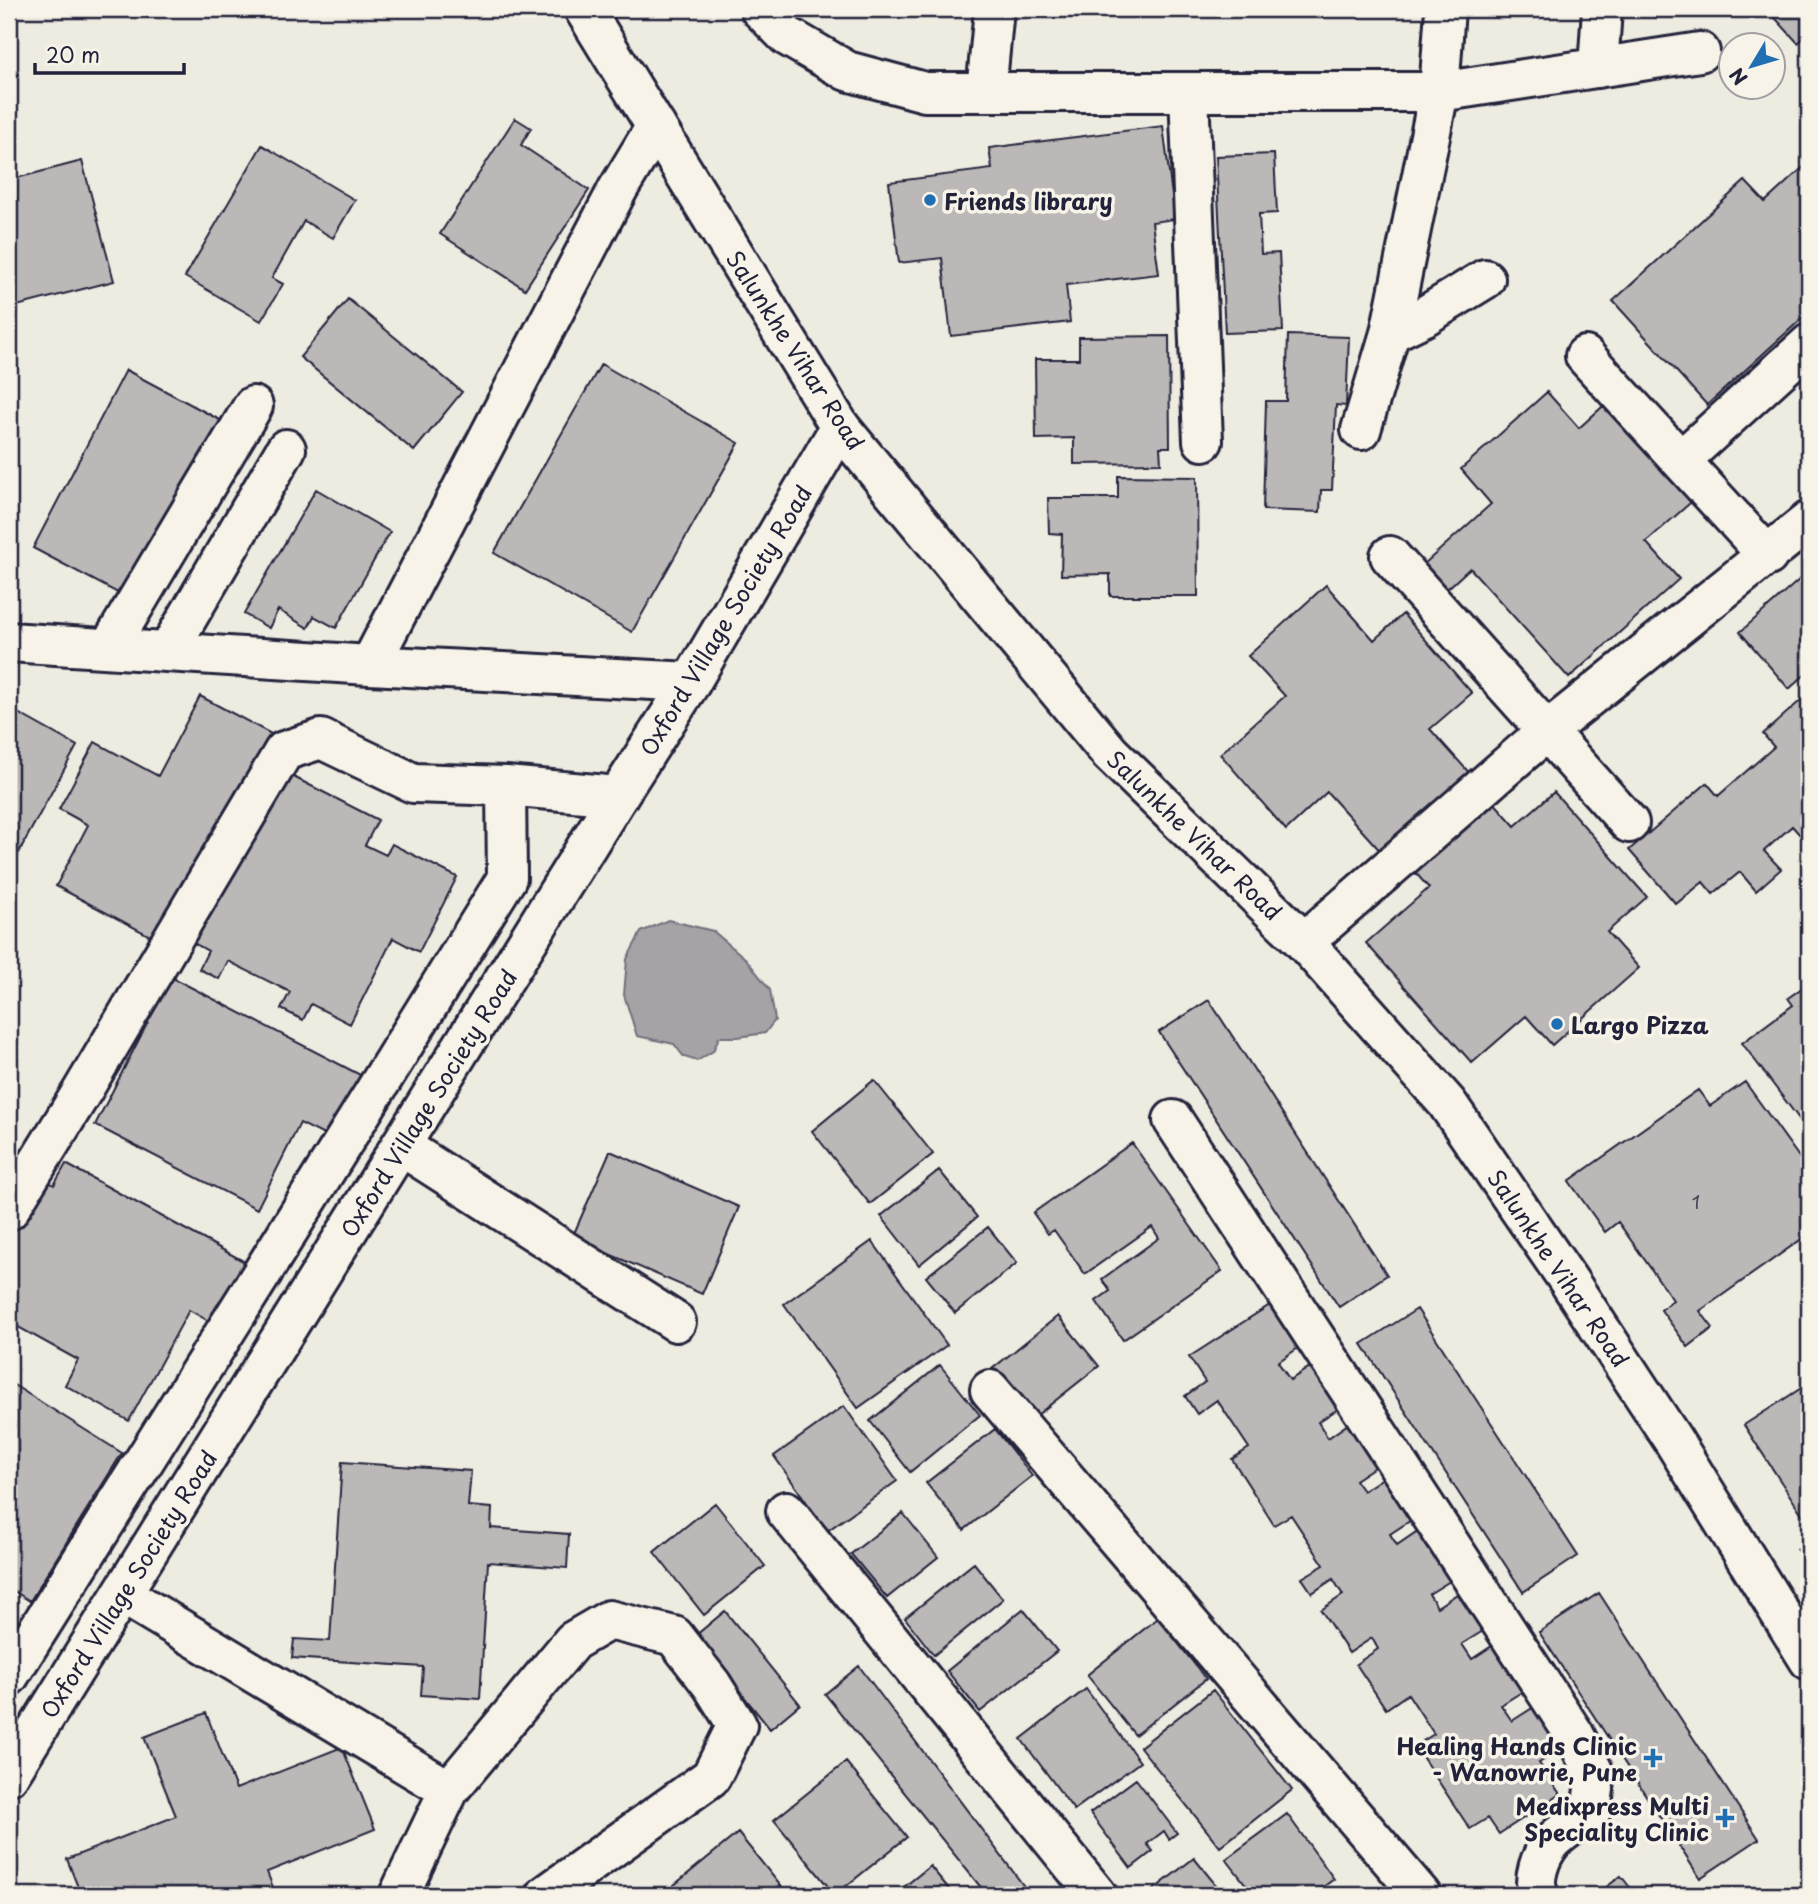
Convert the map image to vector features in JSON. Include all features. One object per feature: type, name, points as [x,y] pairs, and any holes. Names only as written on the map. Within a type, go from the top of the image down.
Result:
[{"type":"street","name":"Salunkhe Vihar Road","points":[[584,9],[840,427],[1110,753],[1304,942],[1447,1103],[1673,1440],[1809,1660]]},
{"type":"street","points":[[760,9],[787,36],[847,71],[925,92],[1439,92],[1700,52]]},
{"type":"street","points":[[986,92],[994,9]]},
{"type":"street","points":[[1360,430],[1390,333],[1439,92],[1445,9]]},
{"type":"street","points":[[1598,68],[1602,9]]},
{"type":"street","points":[[1189,92],[1203,441]]},
{"type":"street","points":[[370,665],[618,189],[656,126]]},
{"type":"street","points":[[1390,333],[1423,317],[1485,279]]},
{"type":"street","points":[[1681,460],[1809,344]]},
{"type":"street","points":[[1585,356],[1768,556]]},
{"type":"street","points":[[109,648],[253,406]]},
{"type":"street","name":"Oxford Village Society Road","points":[[9,1775],[691,682],[840,427]]},
{"type":"street","points":[[168,652],[286,449]]},
{"type":"street","points":[[1304,942],[1548,731],[1809,522]]},
{"type":"street","points":[[1390,556],[1629,823]]},
{"type":"street","points":[[9,642],[691,682]]},
{"type":"street","points":[[9,1210],[284,751],[321,739],[413,783],[519,787],[618,796]]},
{"type":"street","points":[[9,1676],[507,878],[519,787]]},
{"type":"street","points":[[1173,1120],[1574,1734],[1593,1771],[1591,1811],[1551,1842],[1536,1872],[1536,1891],[1539,1895]]},
{"type":"street","points":[[401,1146],[677,1322]]},
{"type":"street","points":[[990,1390],[1421,1895]]},
{"type":"street","points":[[786,1511],[1097,1895]]},
{"type":"street","points":[[122,1594],[449,1790]]},
{"type":"street","points":[[399,1895],[449,1790],[573,1641],[609,1620],[674,1636],[712,1685],[737,1725],[711,1777],[545,1895]]},
{"type":"shaded area","points":[[668,920],[713,931],[746,959],[770,990],[775,1020],[765,1033],[719,1037],[713,1051],[697,1061],[684,1057],[674,1044],[637,1036],[624,995],[627,959],[641,932]]},
{"type":"building","points":[[1767,9],[1809,9],[1809,33],[1798,43]]},
{"type":"building","points":[[515,118],[531,128],[521,145],[589,190],[525,289],[440,234]]},
{"type":"building","points":[[1163,126],[1175,219],[1152,222],[1159,274],[1066,285],[1070,322],[951,336],[942,258],[899,263],[889,182],[992,169],[989,148]]},
{"type":"building","points":[[262,145],[355,200],[333,238],[304,221],[272,278],[283,284],[261,321],[185,277]]},
{"type":"building","points":[[1274,154],[1277,213],[1259,214],[1261,254],[1279,253],[1283,331],[1225,333],[1216,156]]},
{"type":"building","points":[[82,161],[114,281],[9,308],[9,180]]},
{"type":"building","points":[[1809,162],[1809,312],[1707,405],[1613,301],[1745,181],[1765,202]]},
{"type":"building","points":[[348,299],[462,392],[414,451],[300,357]]},
{"type":"building","points":[[1288,335],[1349,337],[1346,406],[1336,405],[1332,490],[1321,490],[1320,512],[1263,510],[1266,401],[1286,401]]},
{"type":"building","points":[[1169,336],[1170,447],[1160,447],[1161,463],[1074,464],[1074,438],[1036,439],[1035,359],[1079,359],[1079,337]]},
{"type":"building","points":[[601,364],[739,443],[632,632],[494,553]]},
{"type":"building","points":[[126,370],[222,421],[129,599],[33,548]]},
{"type":"building","points":[[1547,392],[1579,428],[1612,398],[1698,496],[1646,542],[1679,579],[1569,678],[1470,568],[1447,589],[1424,564],[1491,504],[1461,469]]},
{"type":"building","points":[[1118,476],[1197,477],[1198,596],[1110,596],[1110,574],[1061,575],[1062,534],[1049,533],[1048,498],[1118,498]]},
{"type":"building","points":[[316,489],[390,532],[336,628],[314,616],[308,628],[278,610],[269,628],[244,614]]},
{"type":"building","points":[[1809,571],[1809,671],[1789,689],[1740,632]]},
{"type":"building","points":[[1326,585],[1374,640],[1403,614],[1472,693],[1430,729],[1473,777],[1384,855],[1327,792],[1286,830],[1220,754],[1285,696],[1248,656]]},
{"type":"building","points":[[1809,693],[1809,845],[1792,826],[1764,851],[1781,869],[1756,891],[1740,872],[1713,894],[1703,882],[1676,904],[1629,850],[1707,783],[1718,796],[1774,747],[1763,734]]},
{"type":"building","points":[[200,696],[275,736],[165,944],[56,886],[88,825],[59,809],[95,742],[158,776]]},
{"type":"building","points":[[9,708],[77,746],[9,870]]},
{"type":"building","points":[[280,770],[378,820],[365,845],[386,855],[392,844],[457,877],[419,952],[393,938],[350,1024],[311,1004],[303,1020],[281,1009],[290,992],[228,961],[219,979],[199,969],[208,951],[192,942]]},
{"type":"building","points":[[1484,791],[1515,826],[1554,792],[1647,897],[1607,932],[1639,968],[1552,1045],[1526,1016],[1472,1063],[1366,943],[1429,888],[1405,861]]},
{"type":"building","points":[[171,977],[368,1079],[336,1141],[300,1123],[257,1209],[95,1125]]},
{"type":"building","points":[[1809,983],[1809,1132],[1742,1043],[1793,1005],[1788,998]]},
{"type":"building","points":[[1209,1000],[1387,1275],[1339,1307],[1159,1032]]},
{"type":"building","points":[[874,1080],[933,1154],[870,1204],[812,1131]]},
{"type":"building","points":[[1745,1082],[1809,1171],[1809,1240],[1806,1236],[1700,1311],[1713,1328],[1688,1347],[1661,1310],[1673,1300],[1618,1222],[1605,1232],[1569,1181],[1698,1090],[1710,1106]]},
{"type":"building","points":[[1132,1143],[1222,1271],[1123,1340],[1096,1301],[1110,1291],[1102,1279],[1159,1238],[1152,1227],[1085,1274],[1054,1230],[1048,1234],[1033,1213]]},
{"type":"building","points":[[610,1151],[739,1207],[702,1294],[572,1238]]},
{"type":"building","points":[[66,1164],[245,1262],[212,1323],[189,1310],[129,1421],[65,1385],[78,1360],[9,1322],[9,1239],[42,1178],[54,1185]]},
{"type":"building","points":[[939,1170],[977,1217],[919,1265],[881,1216]]},
{"type":"building","points":[[988,1227],[1017,1263],[955,1313],[926,1277]]},
{"type":"building","points":[[872,1241],[947,1345],[858,1408],[784,1304]]},
{"type":"building","points":[[1273,1303],[1301,1346],[1278,1362],[1290,1380],[1319,1361],[1347,1403],[1318,1422],[1328,1438],[1351,1422],[1379,1464],[1355,1480],[1363,1491],[1397,1469],[1425,1511],[1390,1534],[1397,1545],[1425,1526],[1458,1576],[1429,1594],[1437,1607],[1471,1585],[1496,1623],[1462,1644],[1472,1659],[1498,1642],[1528,1688],[1501,1705],[1512,1721],[1537,1705],[1565,1747],[1539,1763],[1560,1794],[1499,1834],[1488,1818],[1470,1829],[1415,1746],[1434,1734],[1408,1694],[1386,1709],[1356,1664],[1378,1649],[1372,1638],[1349,1653],[1321,1610],[1343,1595],[1333,1579],[1312,1593],[1302,1578],[1324,1565],[1291,1515],[1274,1525],[1232,1459],[1249,1448],[1217,1400],[1197,1414],[1185,1396],[1205,1382],[1189,1357]]},
{"type":"building","points":[[1417,1309],[1578,1556],[1523,1592],[1362,1344]]},
{"type":"building","points":[[1058,1316],[1099,1366],[1032,1419],[992,1369]]},
{"type":"building","points":[[940,1365],[980,1415],[910,1472],[870,1421]]},
{"type":"building","points":[[9,1382],[122,1453],[30,1601],[9,1588]]},
{"type":"building","points":[[1809,1383],[1809,1525],[1744,1425]]},
{"type":"building","points":[[844,1406],[897,1481],[827,1531],[774,1456]]},
{"type":"building","points":[[995,1429],[1032,1476],[964,1530],[926,1483]]},
{"type":"building","points":[[342,1462],[471,1471],[468,1506],[492,1508],[491,1528],[569,1534],[567,1568],[488,1562],[480,1699],[421,1695],[423,1667],[292,1658],[294,1639],[330,1641]]},
{"type":"building","points":[[715,1503],[765,1566],[704,1615],[654,1552]]},
{"type":"building","points":[[903,1513],[938,1557],[887,1598],[851,1554]]},
{"type":"building","points":[[1809,1542],[1809,1568],[1797,1550]]},
{"type":"building","points":[[974,1563],[1003,1599],[934,1655],[905,1618]]},
{"type":"building","points":[[1599,1593],[1759,1839],[1700,1878],[1539,1632]]},
{"type":"building","points":[[1023,1609],[1057,1651],[980,1712],[947,1671]]},
{"type":"building","points":[[725,1611],[800,1704],[770,1729],[695,1636]]},
{"type":"building","points":[[1158,1618],[1206,1679],[1135,1735],[1087,1675]]},
{"type":"building","points":[[859,1666],[1026,1889],[1019,1895],[987,1895],[825,1694]]},
{"type":"building","points":[[1086,1689],[1140,1762],[1074,1810],[1021,1739]]},
{"type":"building","points":[[1213,1690],[1292,1790],[1220,1847],[1140,1747]]},
{"type":"building","points":[[206,1713],[236,1789],[342,1747],[375,1829],[267,1872],[276,1895],[81,1895],[67,1859],[176,1816],[144,1737]]},
{"type":"building","points":[[846,1762],[907,1837],[835,1895],[774,1820]]},
{"type":"building","points":[[1136,1779],[1177,1833],[1169,1839],[1164,1831],[1147,1844],[1153,1851],[1131,1868],[1090,1813]]},
{"type":"building","points":[[1287,1814],[1334,1879],[1312,1895],[1254,1895],[1226,1859]]},
{"type":"building","points":[[738,1833],[788,1895],[672,1895],[668,1890]]},
{"type":"building","points":[[1194,1858],[1224,1895],[1147,1895]]},
{"type":"building","points":[[930,1866],[954,1895],[894,1895]]},
{"type":"building","points":[[1621,1876],[1636,1895],[1596,1895]]},
{"type":"place","name":"Friends library","points":[[930,200]]},
{"type":"place","name":"Largo Pizza","points":[[1557,1024]]},
{"type":"place","name":"Healing Hands Clinic - Wanowrie, Pune","points":[[1653,1758]]},
{"type":"place","name":"Medixpress Multi Speciality Clinic","points":[[1725,1818]]}]
